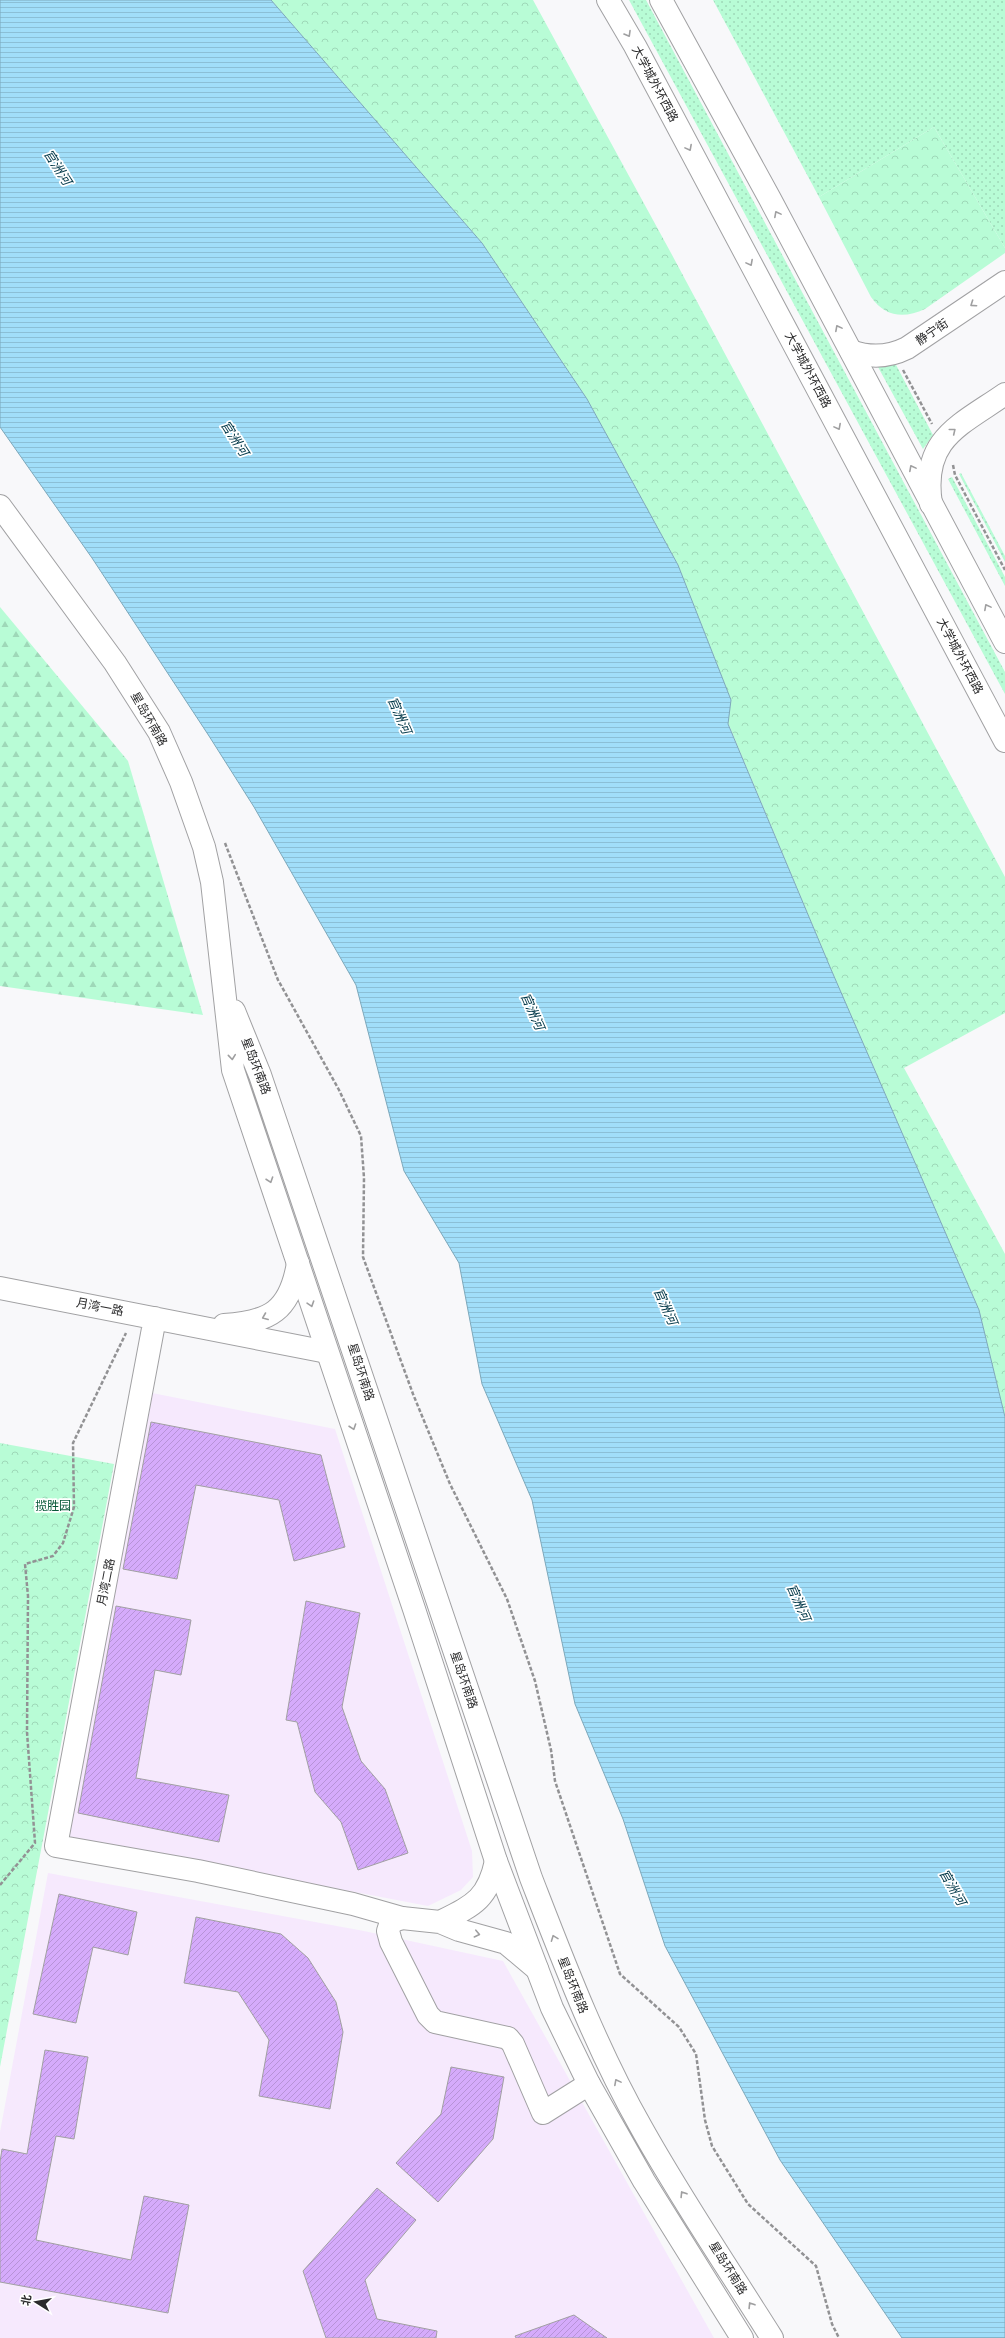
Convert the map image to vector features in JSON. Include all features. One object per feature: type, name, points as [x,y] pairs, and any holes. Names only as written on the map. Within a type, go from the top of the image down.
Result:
[{"type":"main road","name":"大学城外环西路","points":[[608,0],[657,87],[1005,741]]},
{"type":"main road","points":[[661,0],[851,351],[1005,642]]},
{"type":"main road","name":"静宁街","points":[[851,351],[876,356],[898,353],[908,348],[1005,282]]},
{"type":"main road","points":[[931,504],[930,478],[936,450],[950,432],[1005,394]]},
{"type":"main road","name":"星岛环南路","points":[[0,506],[115,664],[159,732],[181,782],[204,847],[212,882],[233,1070],[496,1861],[552,2008],[590,2084],[644,2181],[742,2338]]},
{"type":"main road","name":"星岛环南路","points":[[225,990],[263,1082],[531,1878],[576,1995],[606,2061],[641,2128],[772,2338]]},
{"type":"main road","name":"月湾一路","points":[[201,1327],[254,1322],[272,1314],[282,1306],[290,1294],[298,1263]]},
{"type":"main road","name":"月湾一路","points":[[0,1288],[327,1352]]},
{"type":"main road","name":"月湾二路","points":[[145,1316],[56,1846],[198,1871],[353,1904],[402,1918]]},
{"type":"main road","points":[[440,1922],[476,1902],[487,1890],[496,1861]]},
{"type":"main road","points":[[537,1969],[506,1943],[459,1930],[440,1922],[402,1918],[391,1922],[388,1931],[391,1942],[423,2006],[435,2022],[508,2038],[513,2044],[543,2113],[590,2084]]},
{"type":"path","points":[[903,367],[904,373],[929,421],[934,425]]},
{"type":"path","points":[[953,463],[955,475],[1005,570]]},
{"type":"path","points":[[224,842],[278,980],[339,1090],[361,1136],[364,1178],[363,1258],[414,1394],[450,1484],[506,1599],[535,1681],[551,1750],[555,1782],[620,1974],[679,2027],[696,2054],[705,2120],[712,2146],[748,2204],[816,2266],[832,2324],[839,2338]]},
{"type":"path","points":[[0,1885],[35,1843],[27,1732],[28,1596],[25,1564],[53,1556],[62,1543],[74,1506],[73,1443],[145,1316]]},
{"type":"shaded area","points":[[152,1393],[335,1429],[472,1851],[473,1877],[461,1890],[428,1906],[68,1837]]},
{"type":"shaded area","points":[[48,1873],[364,1931],[503,1961],[714,2338],[0,2338],[0,2132]]},
{"type":"green space","points":[[271,0],[533,0],[671,253],[1005,877],[1005,1013],[904,1068],[1005,1254],[1005,1417],[979,1310],[830,967],[728,723],[731,700],[678,565],[587,399],[482,243]]},
{"type":"green space","points":[[629,0],[646,0],[1005,672],[1005,694]]},
{"type":"green space","points":[[713,0],[1005,0],[1005,248],[934,127],[819,197]]},
{"type":"green space","points":[[934,127],[1005,248],[1005,253],[925,309],[910,314],[895,314],[882,309],[871,297],[819,197]]},
{"type":"green space","points":[[895,363],[933,435],[923,449],[878,367]]},
{"type":"green space","points":[[961,473],[1005,556],[1005,562],[959,474]]},
{"type":"green space","points":[[952,477],[1005,577],[1005,586],[948,479]]},
{"type":"green space","points":[[0,607],[128,761],[203,1015],[0,986]]},
{"type":"green space","name":"揽胜园","points":[[0,1443],[114,1464],[0,2067]]},
{"type":"water","name":"官洲河","points":[[0,0],[271,0],[482,243],[587,399],[678,565],[731,700],[728,724],[830,967],[979,1310],[1005,1417],[1005,2338],[902,2338],[780,2160],[665,1946],[623,1819],[575,1704],[532,1500],[482,1384],[459,1263],[404,1171],[356,985],[254,807],[209,736],[92,558],[0,427]]},
{"type":"building","points":[[151,1422],[321,1455],[345,1547],[294,1561],[279,1500],[196,1485],[177,1579],[123,1569]]},
{"type":"building","points":[[306,1601],[360,1613],[342,1707],[361,1761],[385,1789],[408,1853],[358,1870],[341,1822],[315,1792],[297,1722],[286,1720]]},
{"type":"building","points":[[116,1606],[191,1620],[181,1675],[155,1670],[136,1778],[229,1795],[219,1842],[78,1813]]},
{"type":"building","points":[[59,1894],[137,1912],[128,1955],[93,1947],[76,2023],[33,2014]]},
{"type":"building","points":[[196,1917],[281,1934],[308,1958],[336,2002],[343,2032],[330,2109],[259,2096],[269,2040],[238,1992],[184,1983]]},
{"type":"building","points":[[45,2050],[88,2057],[74,2139],[56,2136],[36,2240],[131,2260],[144,2196],[189,2205],[168,2313],[0,2282],[0,2162],[2,2149],[27,2154]]},
{"type":"building","points":[[451,2067],[504,2077],[493,2139],[438,2202],[396,2163],[441,2114]]},
{"type":"building","points":[[377,2188],[416,2220],[365,2280],[377,2319],[437,2331],[436,2338],[326,2338],[303,2271]]},
{"type":"building","points":[[574,2315],[607,2338],[516,2338],[515,2336]]}]
